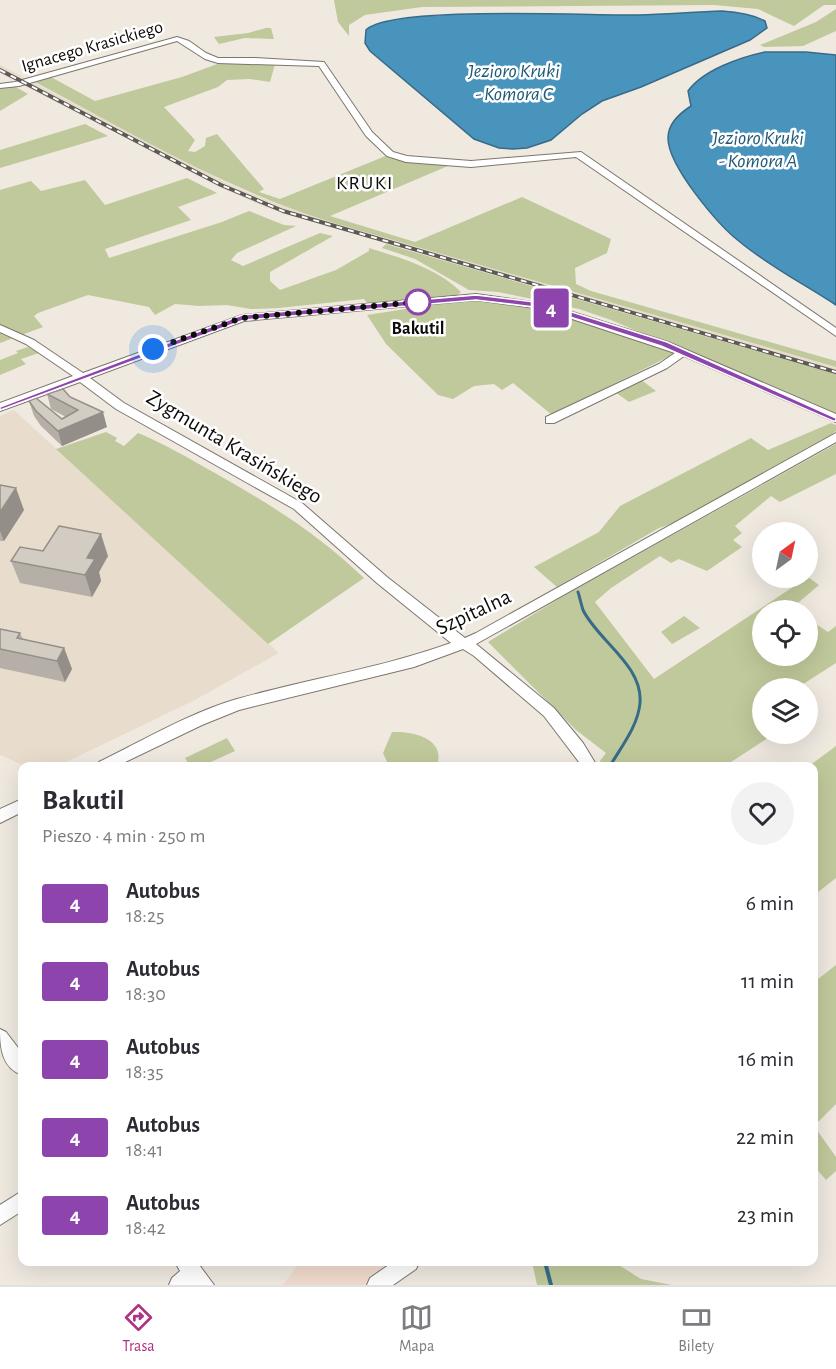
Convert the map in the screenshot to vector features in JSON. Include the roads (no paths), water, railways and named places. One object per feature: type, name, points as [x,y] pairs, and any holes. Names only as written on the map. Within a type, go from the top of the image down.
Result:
[{"type":"street","name":"Ignacego Krasickiego","points":[[0,86],[16,84],[177,39],[184,41],[205,57],[219,60],[258,60],[324,65],[369,134],[390,154],[406,159],[451,164],[481,164],[578,154],[836,333]]},
{"type":"street","points":[[0,407],[242,318],[467,297],[504,299],[543,306],[684,351],[773,393],[836,418]]},
{"type":"street","name":"Zygmunta Krasińskiego","points":[[0,328],[41,349],[120,406],[298,506],[382,580],[452,637],[479,652],[549,712],[587,762]]},
{"type":"street","points":[[549,420],[654,370],[684,351]]},
{"type":"street","name":"Szpitalna","points":[[112,762],[237,705],[414,662],[481,637],[836,437]]},
{"type":"street","points":[[0,816],[18,807]]},
{"type":"street","points":[[0,1038],[18,1061]]},
{"type":"street","points":[[0,1216],[18,1203]]},
{"type":"street","points":[[377,1285],[403,1266]]},
{"type":"street","points":[[179,1285],[194,1273]]},
{"type":"water","name":"Jezioro Kruki - Komora C","points":[[722,11],[755,17],[765,21],[767,28],[750,40],[641,87],[602,101],[582,114],[551,140],[527,148],[499,148],[474,139],[370,51],[365,43],[366,30],[383,22],[413,17],[495,14],[639,15]]},
{"type":"water","name":"Jezioro Kruki - Komora A","points":[[765,52],[836,55],[836,305],[763,259],[719,223],[685,179],[670,150],[668,138],[670,128],[691,106],[688,91],[713,71],[745,57]]},
{"type":"waterway","points":[[578,592],[583,610],[627,665],[639,689],[639,712],[612,762]]},
{"type":"waterway","points":[[546,1266],[551,1285]]},
{"type":"railway","points":[[0,70],[221,185],[283,211],[836,372]]},
{"type":"place","name":"Bakutil","points":[[418,302]]},
{"type":"district","name":"KRUKI","points":[[365,182]]}]
